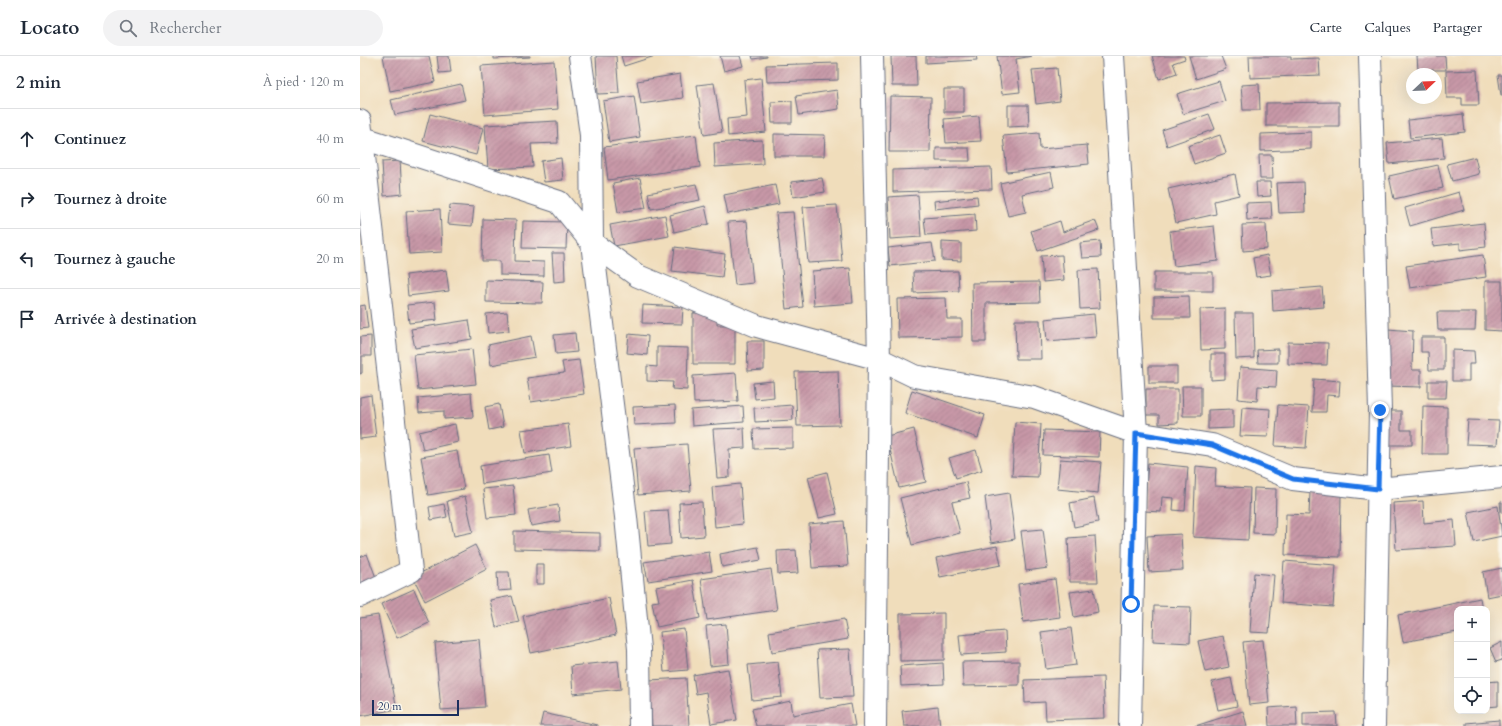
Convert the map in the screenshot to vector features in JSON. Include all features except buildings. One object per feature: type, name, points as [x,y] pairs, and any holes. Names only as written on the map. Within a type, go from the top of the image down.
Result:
[{"type":"street","points":[[580,56],[590,135],[592,243],[627,524],[639,649],[640,726]]},
{"type":"street","points":[[872,56],[879,359],[875,726]]},
{"type":"street","points":[[1113,56],[1136,433],[1130,726]]},
{"type":"street","points":[[1370,56],[1380,410],[1374,726]]},
{"type":"street","points":[[360,596],[411,571],[361,132],[559,202],[592,243],[638,276],[757,326],[879,359],[914,376],[1034,397],[1136,433],[1212,445],[1293,479],[1378,489],[1502,477]]},
{"type":"route","points":[[1131,604],[1136,433],[1212,445],[1293,479],[1378,489],[1380,410]]}]
